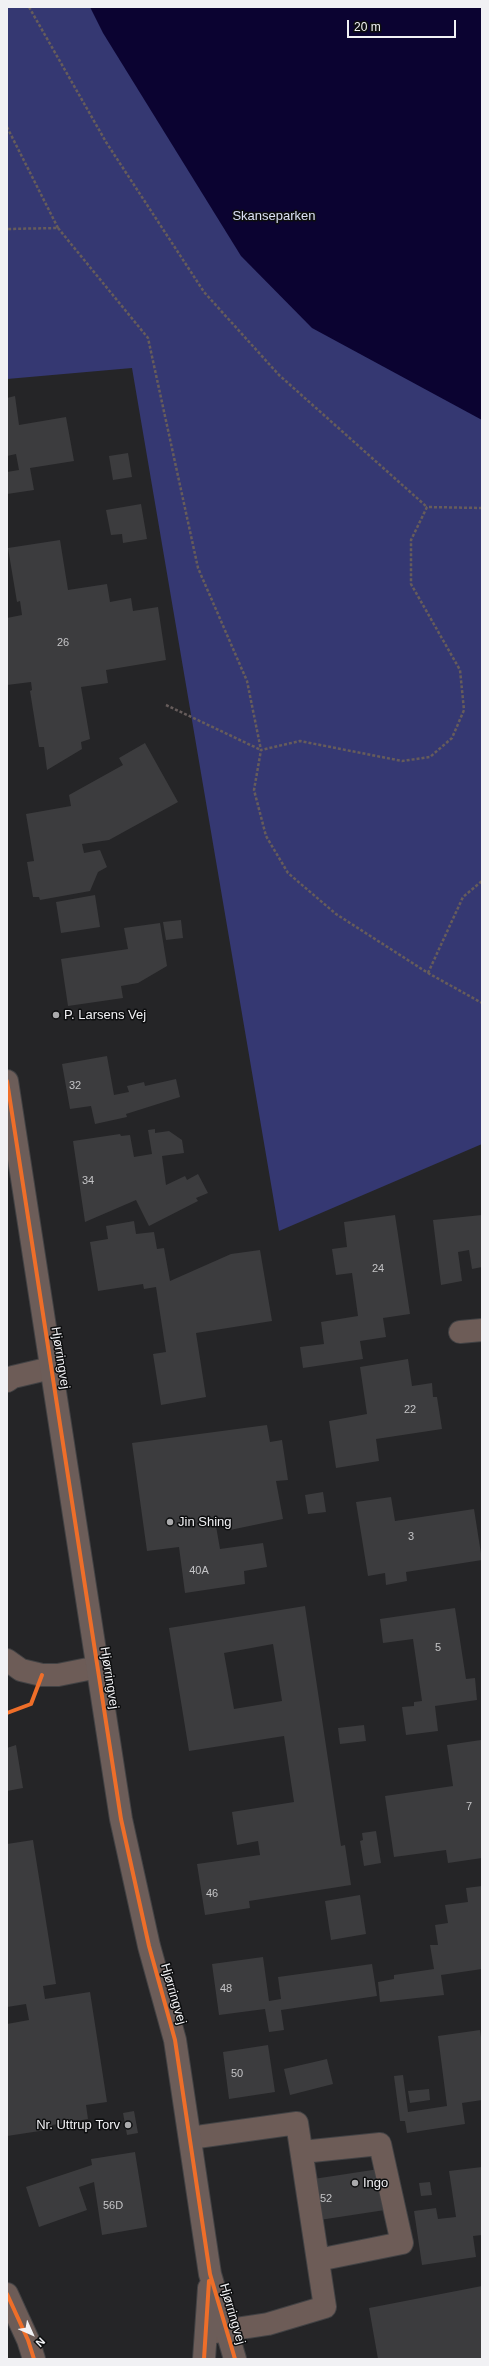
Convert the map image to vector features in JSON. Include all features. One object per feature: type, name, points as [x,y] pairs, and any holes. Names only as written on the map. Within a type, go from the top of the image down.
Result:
[{"type":"main road","name":"Hjørringvej","points":[[7,1081],[121,1819],[147,1939],[175,2040],[210,2274],[216,2332],[235,2359]]},
{"type":"main road","name":"Hjørringvej","points":[[204,2359],[216,2332]]},
{"type":"street","points":[[460,1332],[482,1330]]},
{"type":"street","points":[[7,1381],[13,1377],[51,1368]]},
{"type":"street","points":[[7,1660],[21,1670],[42,1675],[58,1675],[98,1667]]},
{"type":"street","points":[[190,2138],[297,2123],[325,2307],[268,2324],[216,2332]]},
{"type":"street","points":[[302,2152],[380,2144],[402,2243],[318,2260]]},
{"type":"street","points":[[7,2294],[28,2340],[34,2359]]},
{"type":"path","points":[[29,7],[106,142],[204,292],[279,375],[427,507],[482,508]]},
{"type":"path","points":[[7,127],[58,228],[148,338],[198,568],[248,681],[261,750],[254,790],[266,836],[288,873],[336,914],[428,973],[482,1003]]},
{"type":"path","points":[[7,229],[58,228]]},
{"type":"path","points":[[166,706],[261,750],[300,740],[402,761],[430,757],[452,738],[464,710],[460,670],[411,584],[411,540],[427,507]]},
{"type":"path","points":[[428,973],[463,897],[482,881]]},
{"type":"green space","name":"Skanseparken","points":[[7,7],[482,7],[482,1144],[279,1231],[132,368],[7,379]]},
{"type":"shaded area","points":[[90,7],[482,7],[482,420],[312,328],[241,256],[103,33]]},
{"type":"building","points":[[15,396],[19,425],[66,417],[74,461],[30,468],[34,490],[7,494],[7,472],[19,470],[16,454],[7,456],[7,398]]},
{"type":"building","points":[[128,453],[132,477],[113,480],[109,456]]},
{"type":"building","points":[[141,504],[147,539],[123,543],[122,534],[111,535],[106,510]]},
{"type":"building","points":[[60,540],[68,590],[107,584],[110,602],[131,598],[133,611],[158,607],[166,660],[106,670],[108,683],[81,687],[90,739],[81,742],[82,749],[47,770],[44,747],[39,747],[30,691],[32,690],[31,682],[7,685],[7,618],[22,615],[20,601],[17,602],[8,548]]},
{"type":"building","points":[[145,743],[178,802],[109,840],[82,844],[84,853],[100,850],[107,867],[98,872],[90,891],[40,900],[39,897],[33,897],[27,862],[34,861],[26,814],[71,806],[69,795],[123,765],[119,758]]},
{"type":"building","points":[[95,895],[100,927],[61,933],[56,902]]},
{"type":"building","points":[[181,920],[183,938],[166,940],[163,922]]},
{"type":"building","points":[[160,923],[167,966],[138,983],[121,986],[123,998],[68,1006],[61,959],[128,949],[124,928]]},
{"type":"building","points":[[107,1056],[114,1095],[129,1092],[127,1086],[144,1082],[145,1086],[176,1079],[180,1097],[126,1114],[127,1117],[95,1124],[91,1106],[70,1109],[62,1064]]},
{"type":"building","points":[[155,1129],[155,1133],[169,1131],[182,1140],[184,1153],[162,1156],[166,1185],[185,1176],[187,1180],[198,1174],[208,1193],[196,1198],[198,1201],[149,1226],[136,1200],[85,1222],[73,1141],[120,1134],[121,1136],[130,1135],[134,1157],[152,1154],[148,1130]]},
{"type":"building","points":[[395,1215],[410,1314],[383,1318],[386,1337],[360,1341],[363,1359],[303,1368],[300,1347],[324,1344],[321,1322],[358,1316],[352,1273],[336,1275],[332,1249],[347,1247],[344,1222]]},
{"type":"building","points":[[482,1215],[482,1267],[472,1269],[469,1250],[458,1252],[462,1281],[441,1285],[433,1220]]},
{"type":"building","points":[[134,1221],[136,1234],[154,1232],[157,1249],[164,1248],[170,1281],[231,1254],[260,1250],[272,1321],[196,1333],[206,1397],[161,1405],[153,1354],[166,1352],[156,1287],[144,1289],[143,1284],[98,1291],[90,1242],[108,1239],[106,1226]]},
{"type":"building","points":[[408,1359],[412,1386],[432,1383],[433,1397],[437,1397],[442,1429],[376,1439],[379,1461],[336,1468],[329,1421],[367,1414],[360,1367]]},
{"type":"building","points":[[267,1425],[270,1442],[282,1440],[288,1480],[276,1481],[283,1519],[230,1530],[228,1524],[216,1526],[220,1549],[263,1543],[267,1567],[244,1571],[245,1584],[185,1593],[179,1547],[147,1551],[132,1443]]},
{"type":"building","points":[[323,1492],[326,1512],[308,1514],[305,1495]]},
{"type":"building","points":[[391,1497],[395,1521],[474,1509],[482,1560],[406,1572],[407,1581],[386,1585],[385,1573],[368,1576],[356,1502]]},
{"type":"building","points":[[305,1606],[341,1846],[345,1845],[351,1885],[249,1901],[250,1908],[205,1915],[197,1864],[260,1855],[258,1841],[237,1845],[232,1812],[294,1802],[284,1736],[189,1751],[169,1628]],"holes":[[[273,1644],[282,1701],[234,1709],[224,1653]]]},
{"type":"building","points":[[455,1608],[466,1679],[475,1678],[477,1700],[435,1706],[438,1731],[406,1735],[402,1707],[414,1706],[414,1702],[422,1701],[413,1639],[383,1643],[380,1619]]},
{"type":"building","points":[[364,1725],[366,1741],[340,1744],[338,1728]]},
{"type":"building","points":[[481,1740],[482,1858],[448,1863],[446,1850],[394,1857],[385,1796],[453,1786],[447,1745]]},
{"type":"building","points":[[16,1745],[23,1788],[7,1791],[7,1748]]},
{"type":"building","points":[[376,1831],[381,1863],[364,1866],[360,1841],[363,1840],[362,1833]]},
{"type":"building","points":[[33,1840],[56,1984],[43,1986],[45,1999],[90,1992],[107,2102],[86,2105],[88,2119],[52,2125],[53,2129],[7,2136],[7,2024],[29,2020],[26,2004],[7,2007],[7,1844]]},
{"type":"building","points":[[482,1886],[482,1969],[441,1975],[444,1995],[380,2002],[378,1982],[394,1979],[394,1975],[434,1969],[430,1945],[438,1945],[435,1925],[448,1923],[445,1905],[468,1902],[466,1888]]},
{"type":"building","points":[[360,1895],[366,1934],[331,1940],[325,1901]]},
{"type":"building","points":[[263,1957],[269,2001],[281,1999],[278,1977],[372,1964],[377,1996],[281,2010],[284,2030],[269,2032],[265,2009],[219,2015],[212,1964]]},
{"type":"building","points":[[480,2030],[482,2044],[482,2100],[462,2103],[465,2124],[407,2133],[405,2121],[400,2121],[394,2076],[403,2075],[408,2112],[447,2106],[438,2036]]},
{"type":"building","points":[[268,2045],[275,2092],[229,2099],[223,2052]]},
{"type":"building","points":[[327,2059],[333,2084],[290,2095],[284,2069]]},
{"type":"building","points":[[429,2089],[430,2100],[410,2103],[408,2091]]},
{"type":"building","points":[[134,2111],[138,2133],[127,2135],[123,2113]]},
{"type":"building","points":[[135,2152],[147,2227],[102,2235],[94,2182],[79,2187],[87,2210],[39,2227],[26,2187],[92,2165],[91,2159]]},
{"type":"building","points":[[482,2167],[482,2235],[473,2236],[476,2257],[422,2265],[414,2211],[436,2208],[438,2219],[456,2217],[449,2171]]},
{"type":"building","points":[[379,2169],[385,2210],[313,2221],[307,2180]]},
{"type":"building","points":[[430,2182],[432,2195],[421,2196],[419,2183]]},
{"type":"building","points":[[482,2286],[482,2359],[378,2359],[369,2308]]},
{"type":"cycle path","points":[[7,1081],[121,1819],[149,1946],[175,2040],[210,2274],[235,2359]]},
{"type":"cycle path","points":[[7,1713],[31,1704],[42,1675]]},
{"type":"cycle path","points":[[204,2359],[209,2281]]},
{"type":"cycle path","points":[[7,2294],[28,2340],[34,2359]]},
{"type":"place","name":"P. Larsens Vej","points":[[56,1015]]},
{"type":"place","name":"Jin Shing","points":[[170,1522]]},
{"type":"place","name":"Nr. Uttrup Torv","points":[[128,2125]]},
{"type":"place","name":"Ingo","points":[[355,2183]]}]
